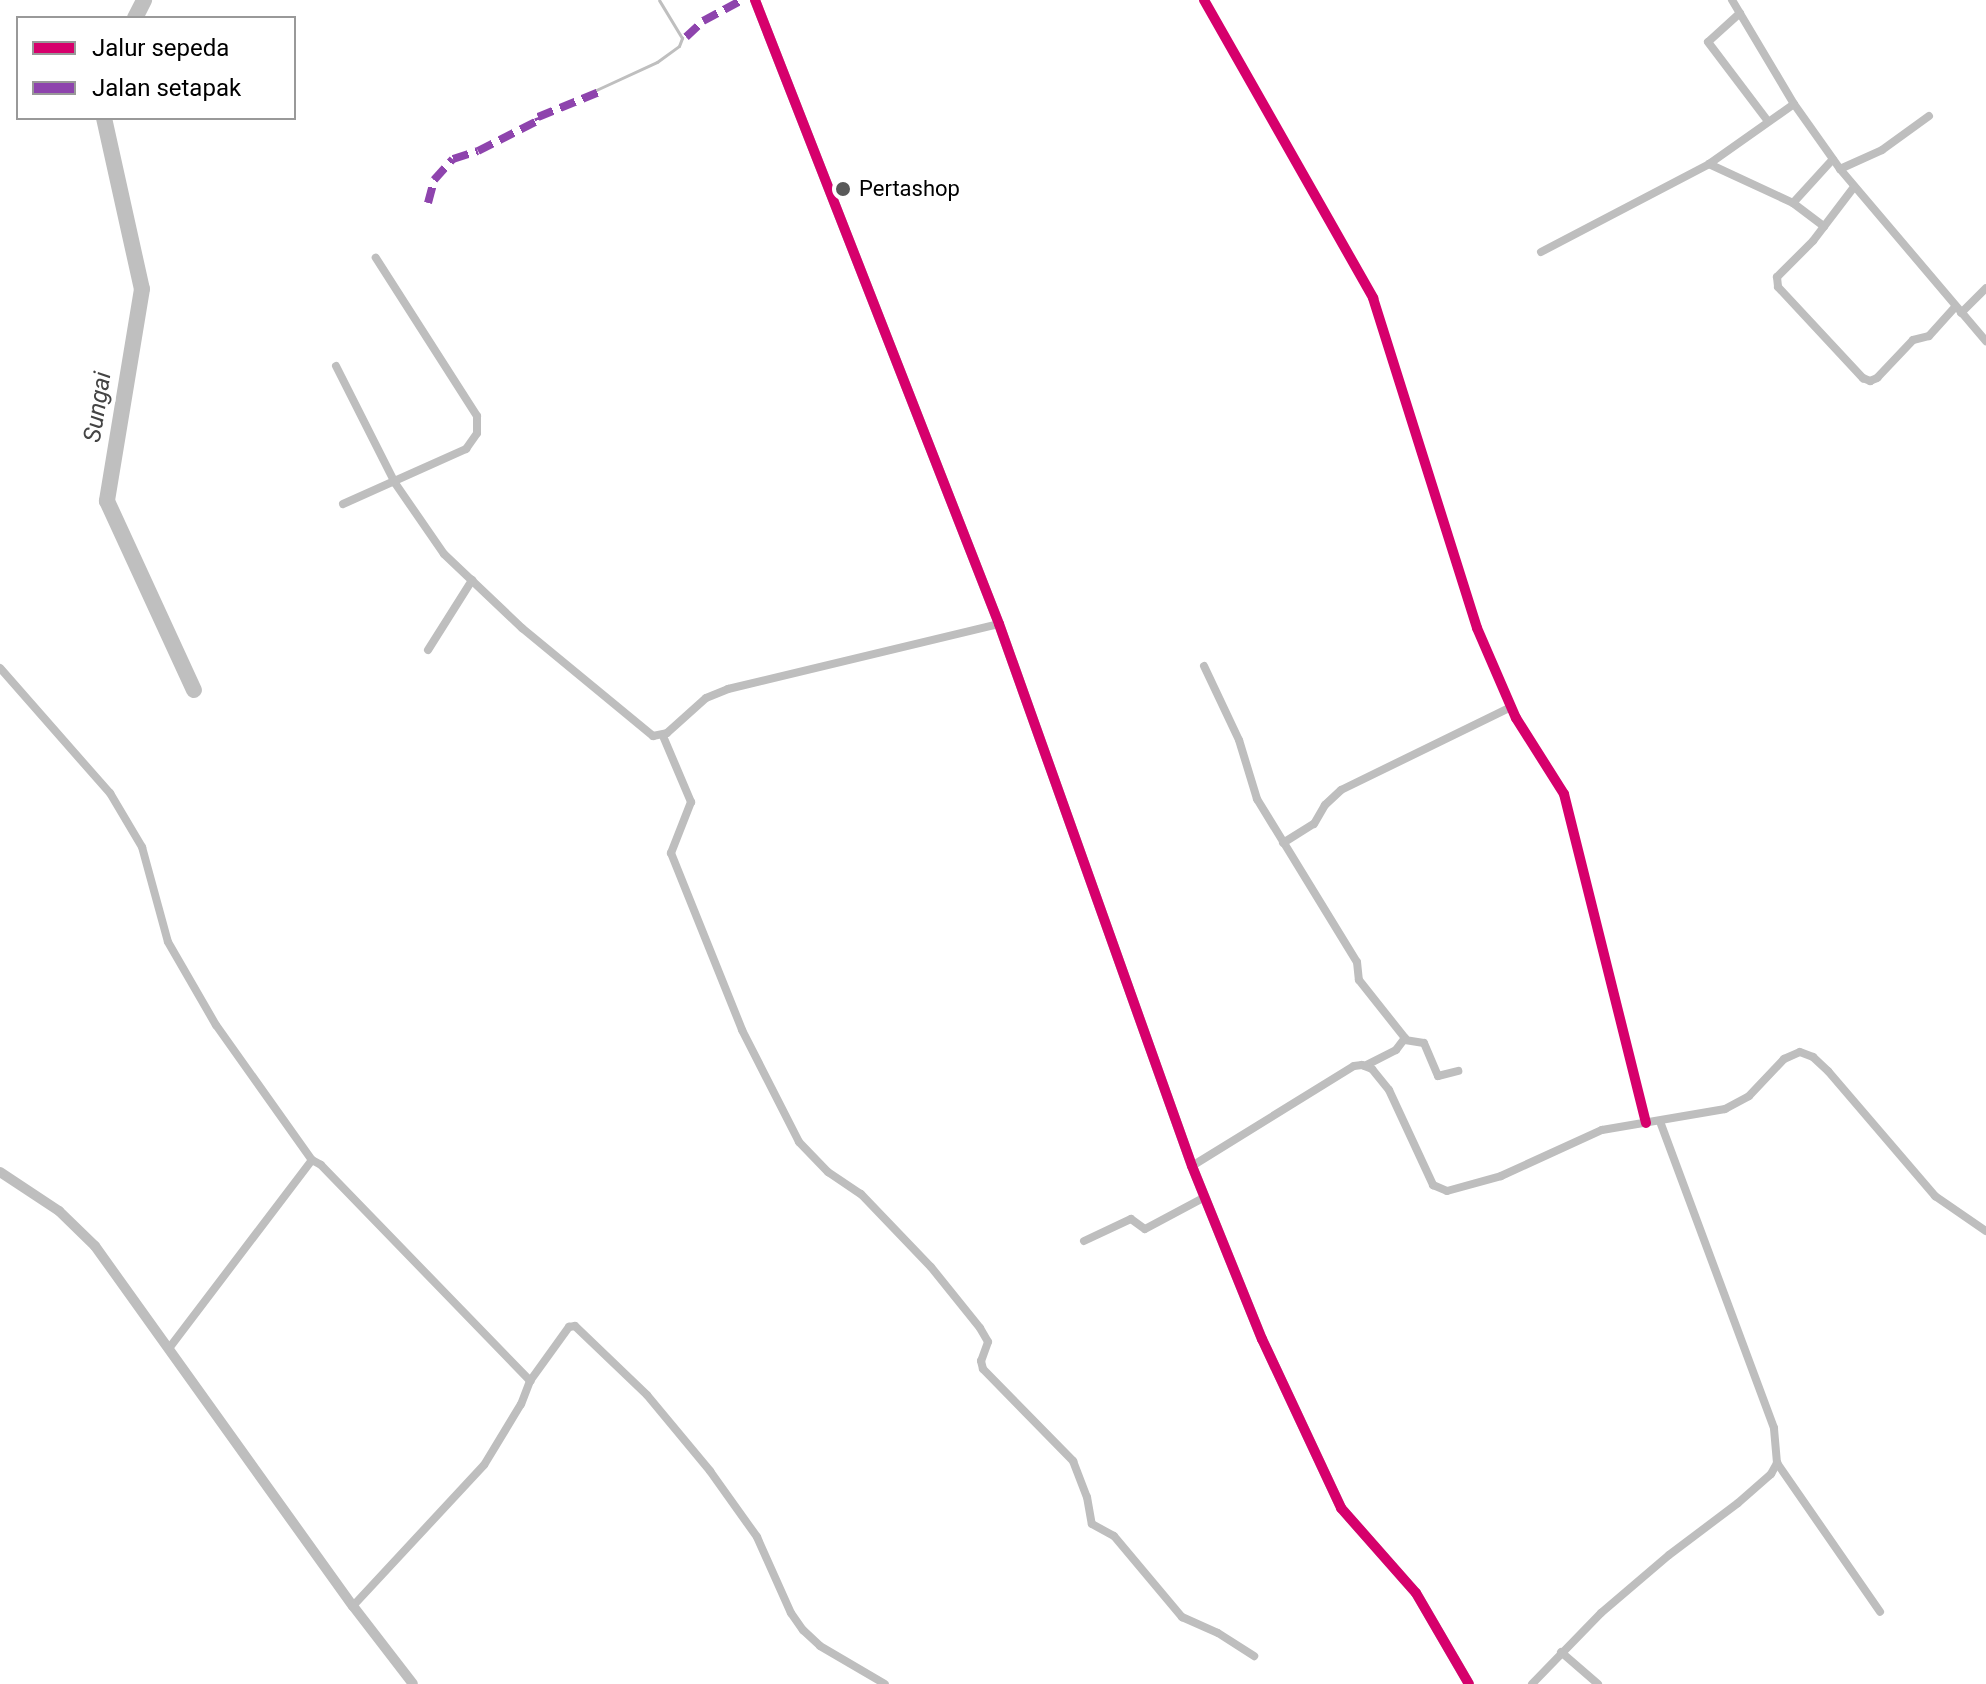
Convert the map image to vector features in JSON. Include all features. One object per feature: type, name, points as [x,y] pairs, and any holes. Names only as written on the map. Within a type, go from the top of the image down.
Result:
[{"type":"street","points":[[755,0],[999,624],[1192,1166],[1262,1339],[1337,1500],[1346,1515],[1398,1568],[1416,1593],[1469,1684]]},
{"type":"street","points":[[1204,0],[1373,298],[1477,628],[1511,707],[1564,794],[1646,1123]]},
{"type":"street","points":[[1732,0],[1794,104],[1840,169],[1986,341]]},
{"type":"street","points":[[1740,13],[1708,42],[1767,120]]},
{"type":"street","points":[[1541,252],[1709,164],[1767,120],[1794,104]]},
{"type":"street","points":[[1840,169],[1882,150],[1929,116]]},
{"type":"street","points":[[1793,203],[1833,159]]},
{"type":"street","points":[[1709,164],[1793,203],[1824,226]]},
{"type":"street","points":[[1854,187],[1775,282],[1866,380],[1877,378],[1913,340],[1929,336],[1986,288]]},
{"type":"street","points":[[343,504],[466,449],[477,433],[477,416],[376,258]]},
{"type":"street","points":[[336,366],[395,483],[444,554],[522,628],[653,736],[663,736],[706,698],[728,689],[999,624]]},
{"type":"street","points":[[428,650],[472,580]]},
{"type":"street","points":[[1204,666],[1239,740],[1257,799],[1357,962],[1359,980],[1405,1040],[1424,1043],[1438,1076],[1458,1071]]},
{"type":"street","points":[[0,668],[110,793],[142,847],[174,952],[216,1025],[312,1160],[321,1165],[530,1381]]},
{"type":"street","points":[[1283,843],[1314,824],[1325,805],[1341,790],[1511,707]]},
{"type":"street","points":[[663,736],[691,802],[671,853],[742,1030],[799,1142],[828,1172],[861,1194],[931,1267],[980,1328],[988,1342],[981,1361],[983,1369],[1073,1461],[1087,1497],[1092,1524],[1114,1536],[1182,1617],[1218,1633],[1254,1656]]},
{"type":"street","points":[[1365,1066],[1396,1050],[1405,1040]]},
{"type":"street","points":[[1192,1166],[1354,1066],[1365,1066],[1372,1069],[1389,1090],[1430,1180],[1442,1191],[1501,1176],[1602,1130],[1660,1122],[1735,1105],[1749,1096],[1784,1059],[1792,1053],[1804,1053],[1841,1085],[1931,1192],[1986,1231]]},
{"type":"street","points":[[1660,1122],[1774,1428],[1777,1463],[1880,1612]]},
{"type":"street","points":[[170,1347],[312,1160]]},
{"type":"street","points":[[0,1172],[78,1228],[170,1347],[353,1606],[413,1684]]},
{"type":"street","points":[[1084,1241],[1131,1219],[1145,1229],[1205,1197]]},
{"type":"street","points":[[353,1606],[484,1465],[521,1404],[530,1381],[569,1327],[575,1326],[647,1395],[719,1482],[757,1537],[791,1613],[803,1630],[820,1646],[885,1684]]},
{"type":"street","points":[[1532,1684],[1561,1652],[1669,1555],[1738,1503],[1771,1474],[1777,1463]]},
{"type":"street","points":[[1561,1652],[1598,1684]]},
{"type":"waterway","name":"Sungai","points":[[136,16],[144,0]]},
{"type":"waterway","points":[[594,91],[657,62],[679,46],[682,38],[659,0]]},
{"type":"waterway","name":"Sungai","points":[[104,120],[142,289],[107,501],[194,690]]},
{"type":"marked path","points":[[686,37],[703,21],[742,0]]},
{"type":"marked path","points":[[428,203],[434,180],[453,159],[478,151],[539,120],[538,117],[599,92]]},
{"type":"cycle path","points":[[755,0],[999,624],[1192,1166],[1262,1339],[1341,1508],[1416,1593],[1469,1684]]},
{"type":"cycle path","points":[[1204,0],[1373,298],[1477,628],[1516,718],[1564,794],[1646,1123]]},
{"type":"place","name":"Pertashop","points":[[843,189]]}]
